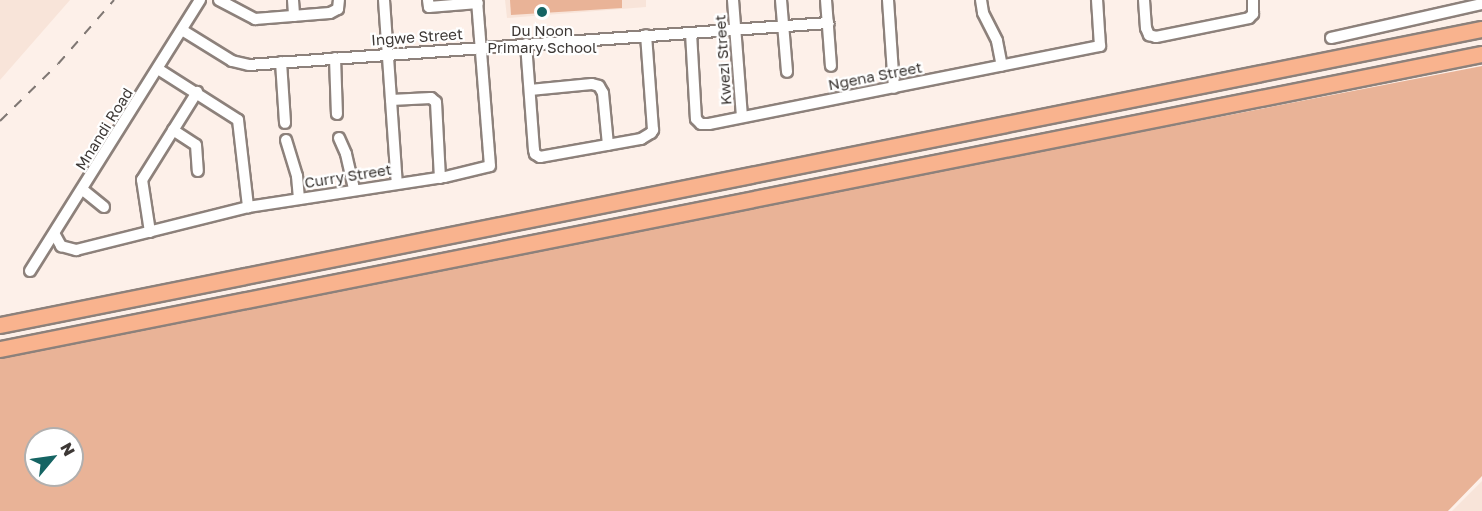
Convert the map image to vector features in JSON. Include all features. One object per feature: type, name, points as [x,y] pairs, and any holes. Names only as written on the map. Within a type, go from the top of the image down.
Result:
[{"type":"highway","points":[[0,325],[1482,29]]},
{"type":"highway","points":[[0,349],[1482,54]]},
{"type":"highway","points":[[1441,62],[1451,67],[1482,61]]},
{"type":"street","name":"Mnandi Road","points":[[30,271],[55,235],[200,0]]},
{"type":"street","points":[[219,0],[252,18],[334,12],[338,9],[339,0]]},
{"type":"street","points":[[293,0],[294,16]]},
{"type":"street","points":[[384,0],[397,184]]},
{"type":"street","name":"Kwezi Street","points":[[733,0],[742,117]]},
{"type":"street","points":[[781,0],[787,72]]},
{"type":"street","points":[[826,0],[831,66]]},
{"type":"street","points":[[888,0],[894,88]]},
{"type":"street","points":[[981,0],[983,13],[996,41],[1002,66]]},
{"type":"street","name":"Ngena Street","points":[[691,33],[696,119],[701,124],[709,124],[1100,46],[1097,0]]},
{"type":"street","points":[[1144,0],[1146,28],[1149,35],[1156,37],[1249,18],[1253,14],[1253,0]]},
{"type":"street","points":[[426,7],[478,2]]},
{"type":"street","name":"Curry Street","points":[[55,235],[61,246],[76,250],[248,207],[440,178],[490,166],[478,2]]},
{"type":"street","points":[[1331,38],[1482,4]]},
{"type":"street","name":"Ingwe Street","points":[[182,30],[238,64],[828,23]]},
{"type":"street","points":[[526,44],[534,150],[537,156],[645,138],[653,130],[646,35]]},
{"type":"street","points":[[334,58],[337,114]]},
{"type":"street","points":[[281,62],[285,123]]},
{"type":"street","points":[[158,69],[238,120],[248,207]]},
{"type":"street","points":[[530,90],[592,84],[599,86],[603,93],[608,145]]},
{"type":"street","points":[[150,232],[142,180],[197,92]]},
{"type":"street","points":[[391,100],[431,98],[436,102],[440,178]]},
{"type":"street","points":[[173,130],[196,145],[198,171]]},
{"type":"street","points":[[339,138],[346,154],[354,190]]},
{"type":"street","points":[[286,140],[297,176],[299,199]]},
{"type":"street","points":[[83,190],[104,207]]},
{"type":"shaded area","points":[[0,0],[70,0],[0,80]]},
{"type":"shaded area","name":"Du Noon Primary School","points":[[505,0],[646,0],[646,7],[507,18]]},
{"type":"shaded area","name":"Du Noon Primary School","points":[[510,0],[622,0],[622,8],[511,15]]},
{"type":"shaded area","points":[[1482,66],[1482,476],[1448,511],[0,511],[0,358],[713,215]]},
{"type":"shaded area","points":[[1482,481],[1482,511],[1452,511]]},
{"type":"railway","points":[[0,121],[58,64],[114,0]]},
{"type":"place","name":"Du Noon Primary School","points":[[542,12]]}]
